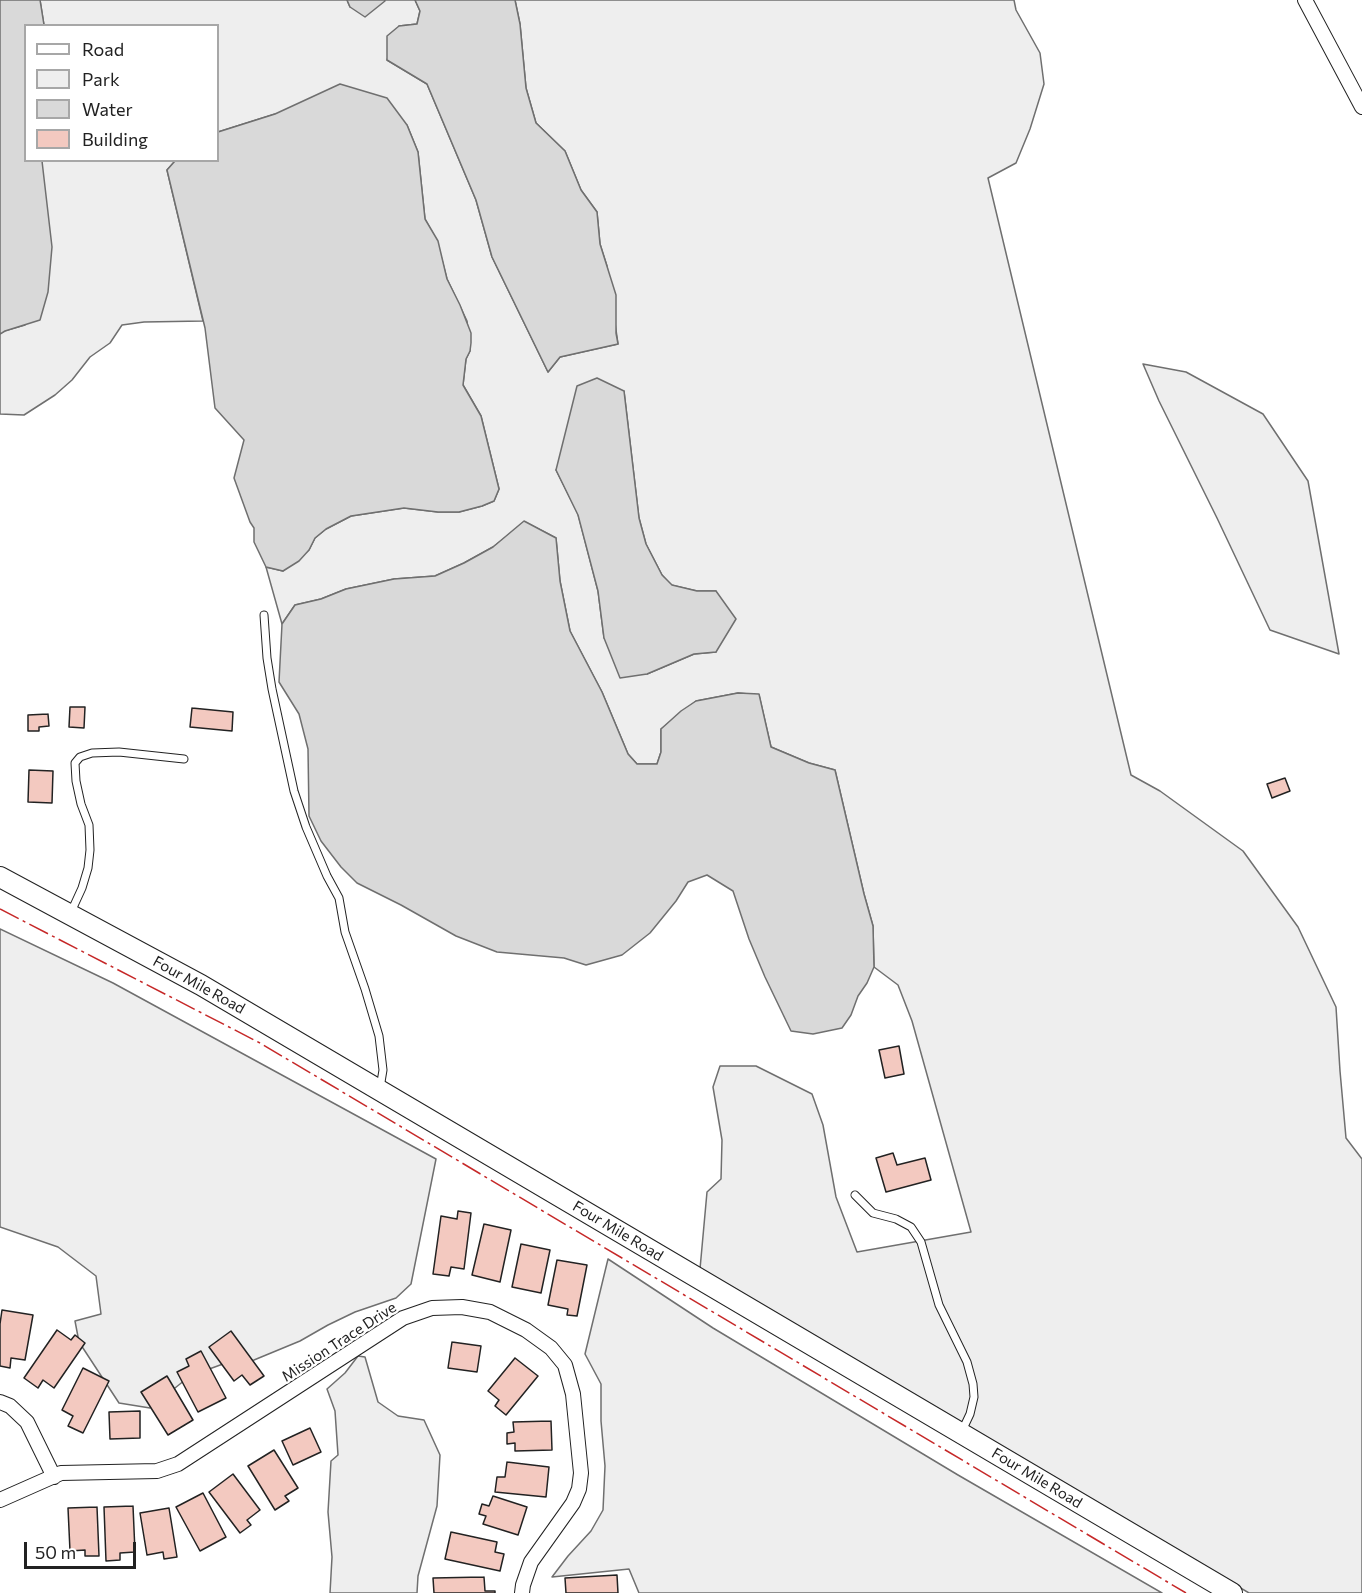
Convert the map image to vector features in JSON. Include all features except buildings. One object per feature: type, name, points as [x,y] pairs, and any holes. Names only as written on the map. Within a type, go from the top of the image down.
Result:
[{"type":"main road","name":"Four Mile Road","points":[[0,877],[201,985],[1232,1593]]},
{"type":"street","points":[[1305,0],[1362,107]]},
{"type":"street","name":"Mission Trace Drive","points":[[0,1500],[61,1473],[157,1471],[178,1464],[403,1318],[432,1308],[462,1307],[490,1312],[526,1330],[551,1348],[565,1365],[573,1394],[581,1473],[579,1489],[573,1503],[531,1562],[522,1593]]},
{"type":"street","points":[[0,1402],[10,1406],[27,1422],[54,1476]]},
{"type":"lane","points":[[264,615],[272,689],[294,791],[306,827],[339,898],[345,932],[380,1036],[382,1070],[380,1090]]},
{"type":"lane","points":[[70,914],[82,888],[90,850],[88,825],[76,781],[75,763],[80,757],[92,753],[120,753],[184,759]]},
{"type":"lane","points":[[855,1195],[873,1213],[896,1219],[911,1227],[921,1242],[939,1305],[967,1362],[973,1384],[974,1397],[970,1414],[960,1433]]},
{"type":"green space","points":[[40,0],[347,0],[350,7],[385,0],[415,0],[420,11],[417,24],[399,26],[387,60],[427,84],[476,200],[492,257],[548,372],[560,357],[618,344],[607,266],[600,244],[597,212],[581,190],[565,151],[536,123],[526,88],[520,24],[515,0],[1014,0],[1016,10],[1040,53],[1044,84],[1030,129],[1016,163],[988,178],[1131,775],[1160,791],[1243,851],[1298,927],[1336,1007],[1346,1138],[1362,1159],[1362,1593],[1249,1593],[700,1269],[707,1192],[721,1179],[722,1140],[713,1087],[720,1066],[756,1066],[812,1094],[823,1125],[836,1197],[857,1252],[971,1232],[912,1021],[898,985],[874,967],[873,926],[835,770],[809,763],[771,747],[759,695],[738,693],[696,701],[661,729],[661,752],[657,764],[637,764],[628,754],[602,692],[570,631],[560,581],[556,538],[525,522],[493,547],[435,576],[394,579],[346,589],[321,599],[295,605],[282,624],[266,567],[283,571],[309,550],[315,538],[326,529],[351,516],[404,508],[459,512],[494,501],[499,489],[481,416],[463,385],[466,359],[470,351],[467,321],[447,279],[437,241],[425,219],[418,152],[407,125],[275,114],[219,132],[219,24],[44,24]],"holes":[[[624,391],[639,518],[646,544],[662,575],[671,585],[697,591],[716,591],[716,652],[694,654],[647,674],[604,638],[598,591],[578,514],[556,470]]]},
{"type":"green space","points":[[42,162],[174,162],[167,170],[203,321],[144,322],[122,325],[110,343],[90,357],[72,380],[55,395],[24,415],[0,414],[0,334],[25,325]]},
{"type":"green space","points":[[1143,364],[1186,372],[1263,414],[1308,481],[1339,654],[1270,630]]},
{"type":"green space","points":[[0,929],[113,983],[436,1159],[411,1284],[396,1298],[355,1312],[300,1341],[254,1360],[223,1364],[190,1376],[150,1408],[119,1403],[79,1342],[75,1321],[101,1314],[96,1276],[58,1247],[0,1227]]},
{"type":"green space","points":[[608,1259],[713,1328],[958,1475],[1162,1593],[639,1593],[629,1569],[552,1577],[591,1531],[603,1510],[605,1466],[601,1421],[601,1384],[585,1354]]},
{"type":"green space","points":[[358,1356],[365,1357],[378,1402],[398,1416],[424,1420],[440,1455],[437,1506],[418,1576],[417,1593],[330,1593],[332,1557],[328,1512],[331,1461],[338,1455],[335,1411],[327,1389],[345,1373]]},
{"type":"water","points":[[0,0],[40,0],[44,24],[24,24],[24,162],[42,162],[52,247],[48,292],[40,320],[0,334]]},
{"type":"water","points":[[347,0],[385,1],[365,17],[350,7]]},
{"type":"water","points":[[415,0],[515,0],[520,24],[526,88],[536,123],[565,151],[581,190],[597,212],[600,244],[616,295],[618,344],[560,357],[548,372],[492,257],[476,200],[427,84],[387,60],[387,36],[399,26],[417,24],[420,11]]},
{"type":"water","points":[[340,84],[387,98],[407,125],[418,152],[425,219],[438,241],[447,279],[471,333],[463,385],[481,416],[499,489],[494,501],[459,512],[404,508],[351,516],[326,529],[315,538],[309,550],[299,561],[283,571],[266,567],[254,542],[254,528],[234,478],[244,440],[215,408],[205,328],[167,170],[174,162],[219,162],[219,132],[275,114]]},
{"type":"water","points":[[597,378],[624,391],[639,518],[646,544],[662,575],[672,585],[697,591],[716,591],[736,619],[716,652],[694,654],[647,674],[620,678],[604,638],[598,591],[578,515],[556,470],[577,386]]},
{"type":"water","points":[[524,521],[556,538],[560,581],[570,631],[602,692],[628,754],[637,764],[657,764],[661,752],[661,729],[681,711],[696,701],[738,693],[759,694],[771,747],[809,763],[835,770],[873,926],[874,967],[858,996],[851,1015],[842,1028],[813,1034],[791,1031],[749,939],[733,891],[707,875],[688,882],[650,933],[622,955],[586,965],[564,958],[497,952],[456,936],[357,883],[321,841],[309,816],[308,749],[299,714],[279,682],[282,624],[295,605],[321,599],[346,589],[394,579],[435,576],[493,547]]},
{"type":"power","points":[[0,909],[260,1043],[1186,1593]]}]
